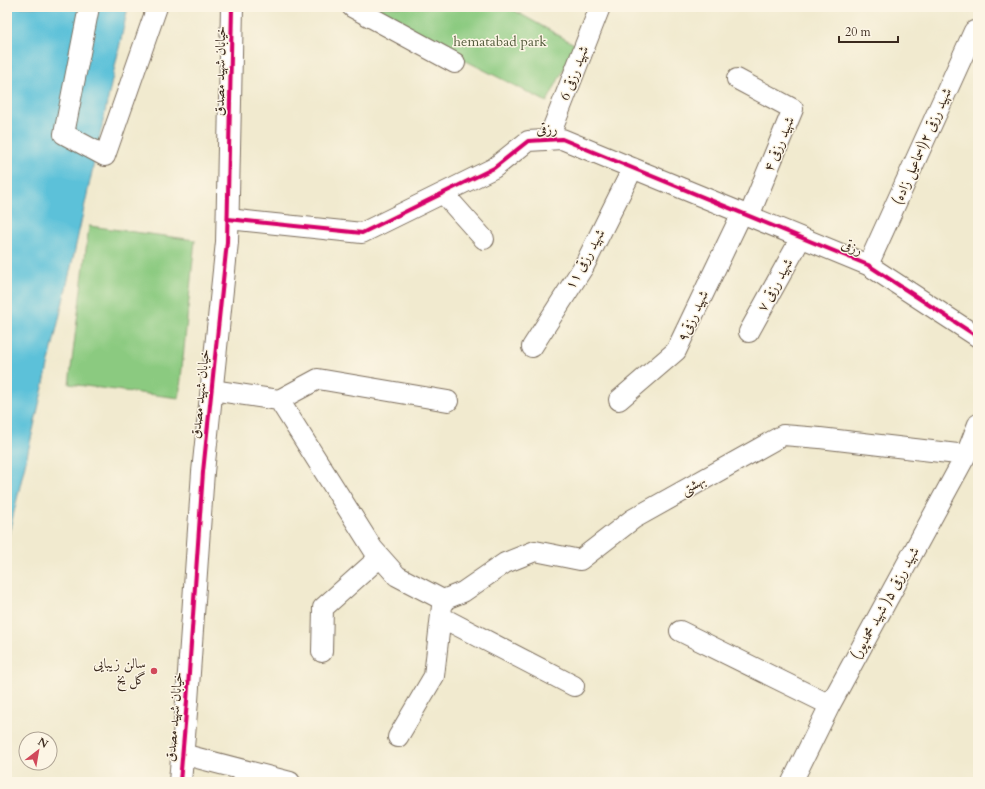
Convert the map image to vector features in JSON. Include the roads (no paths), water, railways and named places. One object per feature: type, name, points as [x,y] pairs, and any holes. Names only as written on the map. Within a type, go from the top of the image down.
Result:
[{"type":"street","points":[[90,7],[64,134],[106,156],[157,7]]},
{"type":"street","name":"خیابان شهید مصدق","points":[[180,782],[203,472],[227,242],[232,7]]},
{"type":"street","points":[[352,7],[455,63]]},
{"type":"street","name":"شهید رزقی 6","points":[[548,140],[600,7]]},
{"type":"street","name":"شهید رزقی ۲(اسماعیل زاده)","points":[[868,265],[974,31],[978,35]]},
{"type":"street","name":"شهید رزقی ۴","points":[[737,78],[793,109],[745,215]]},
{"type":"street","name":"رزقی","points":[[228,219],[362,233],[494,168],[528,141],[562,139],[868,265],[978,337]]},
{"type":"street","name":"شهید رزقی ۱۱","points":[[532,347],[584,266],[633,168]]},
{"type":"street","points":[[443,193],[484,239]]},
{"type":"street","name":"شهید رزقی۹","points":[[619,400],[676,351],[745,215]]},
{"type":"street","name":"شهید رزقی ۷","points":[[749,332],[800,238]]},
{"type":"street","points":[[212,390],[279,400],[318,379],[448,401]]},
{"type":"street","points":[[279,400],[373,549],[397,576],[442,608],[574,686]]},
{"type":"street","name":"شهید رزقی ۵( شهید محمدپور)","points":[[792,782],[830,705],[966,456],[978,424]]},
{"type":"street","name":"بهشتی","points":[[442,608],[505,563],[535,551],[580,560],[633,519],[782,435],[820,438],[966,456]]},
{"type":"street","points":[[322,652],[322,608],[380,557]]},
{"type":"street","points":[[398,737],[434,676],[442,608]]},
{"type":"street","points":[[680,631],[830,705]]},
{"type":"street","points":[[182,754],[290,782]]},
{"type":"water","points":[[7,7],[128,7],[74,254],[7,542]]},
{"type":"place","name":"سالن زیبایی گل یخ","points":[[154,671]]},
{"type":"park label","name":"hematabad park","points":[[500,41]]}]
